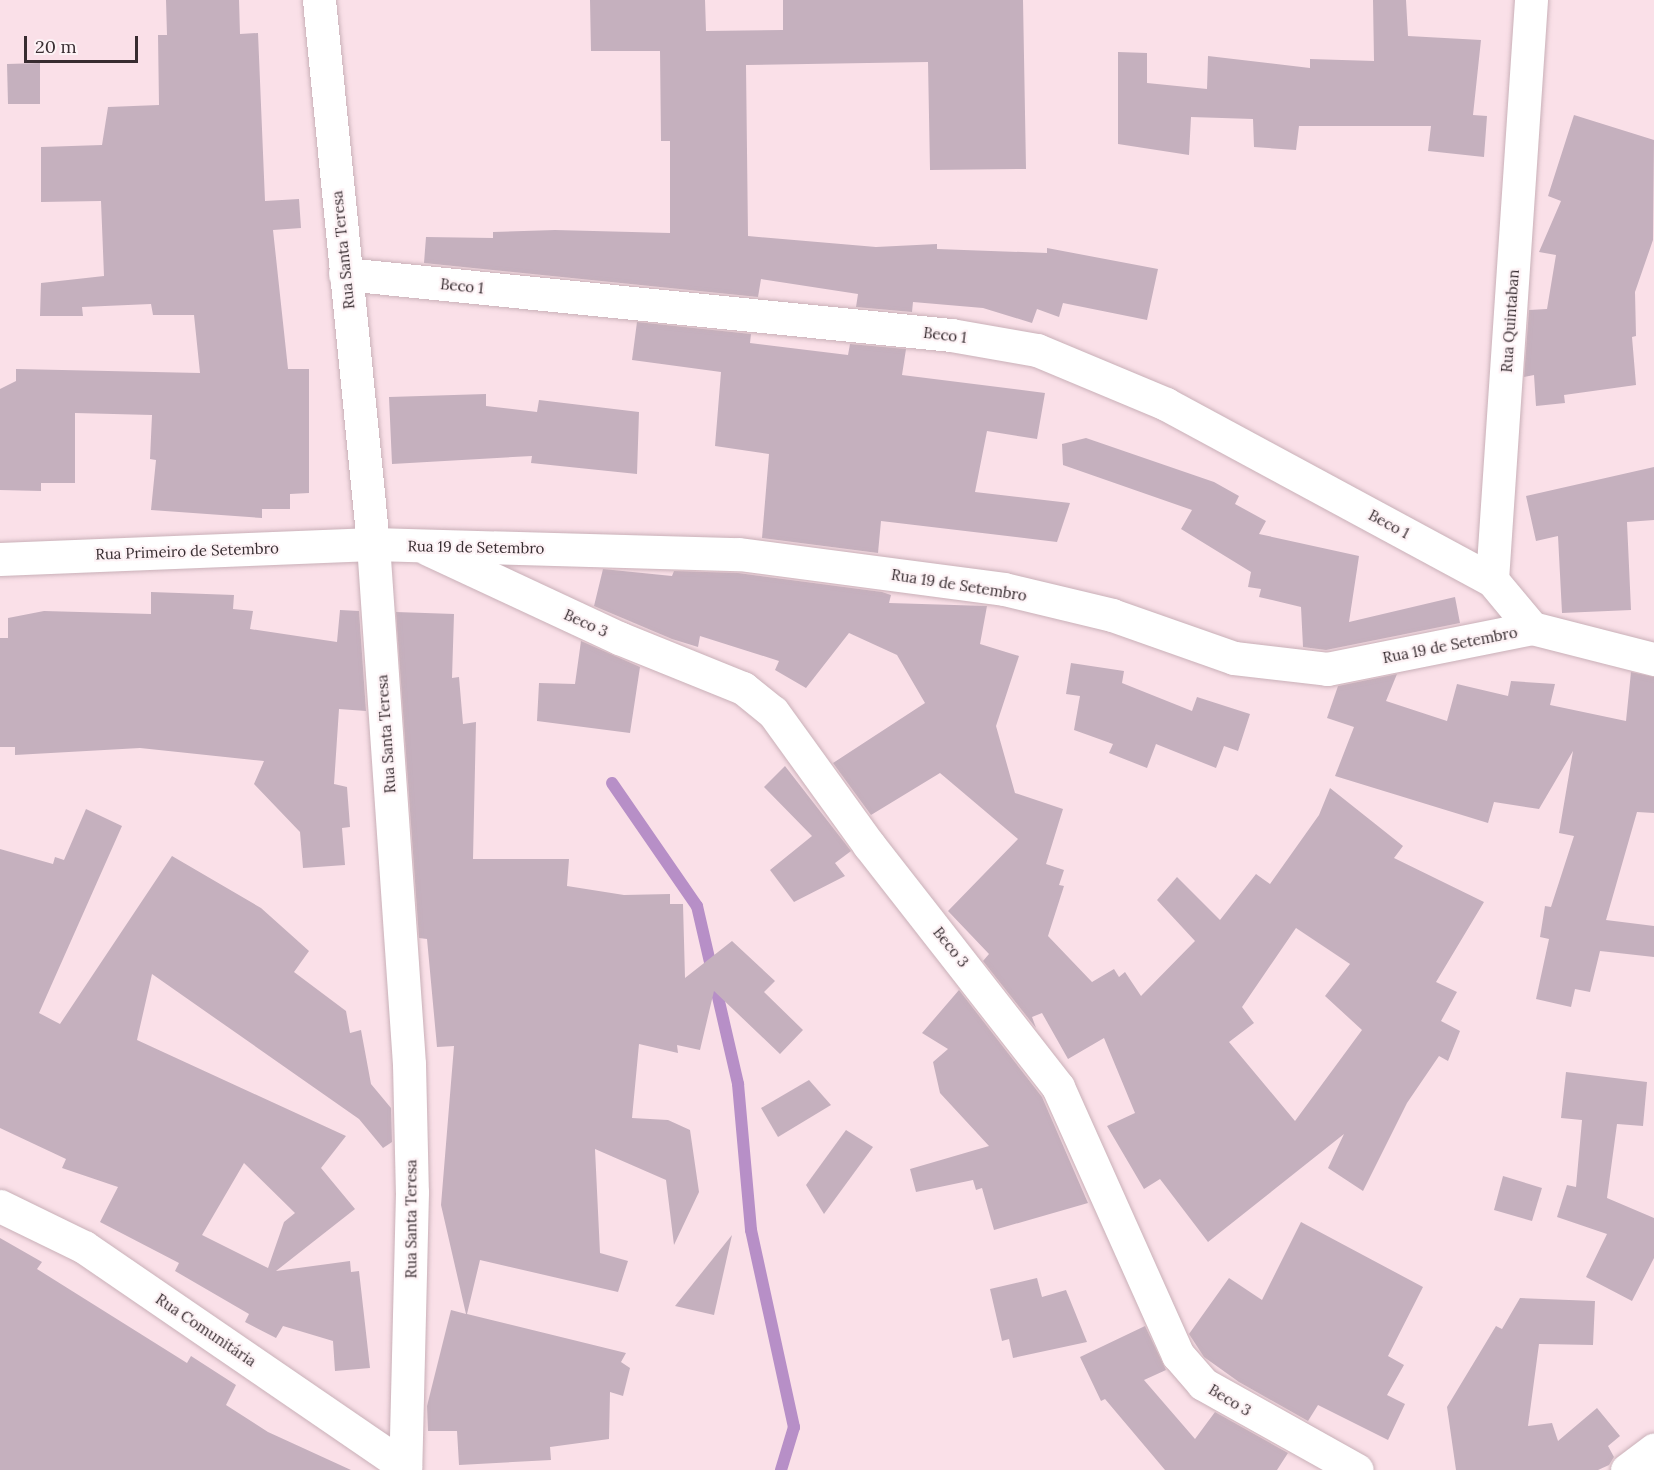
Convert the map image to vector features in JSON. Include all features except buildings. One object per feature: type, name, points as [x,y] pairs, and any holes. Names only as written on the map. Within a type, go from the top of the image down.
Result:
[{"type":"street","name":"Rua Santa Teresa","points":[[320,0],[373,544],[409,1064],[412,1192],[405,1468]]},
{"type":"street","name":"Rua Quintaban","points":[[1492,579],[1531,0]]},
{"type":"street","name":"Beco 1","points":[[345,274],[951,335],[1037,350],[1166,404],[1492,579]]},
{"type":"street","name":"Rua 19 de Setembro","points":[[373,544],[739,554],[981,586],[1112,615],[1234,658],[1327,669],[1532,628]]},
{"type":"street","name":"Rua Primeiro de Setembro","points":[[0,559],[373,544]]},
{"type":"street","name":"Beco 3","points":[[422,546],[608,633],[743,688],[773,712],[869,845],[1032,1046],[1058,1087],[1178,1355],[1203,1384],[1358,1470]]},
{"type":"street","points":[[1492,579],[1532,628],[1654,659]]},
{"type":"street","name":"Rua Comunitária","points":[[0,1206],[84,1247],[405,1468]]},
{"type":"street","points":[[1627,1470],[1654,1450]]},
{"type":"waterway","points":[[612,783],[697,906],[738,1084],[751,1230],[794,1427],[781,1470]]}]
